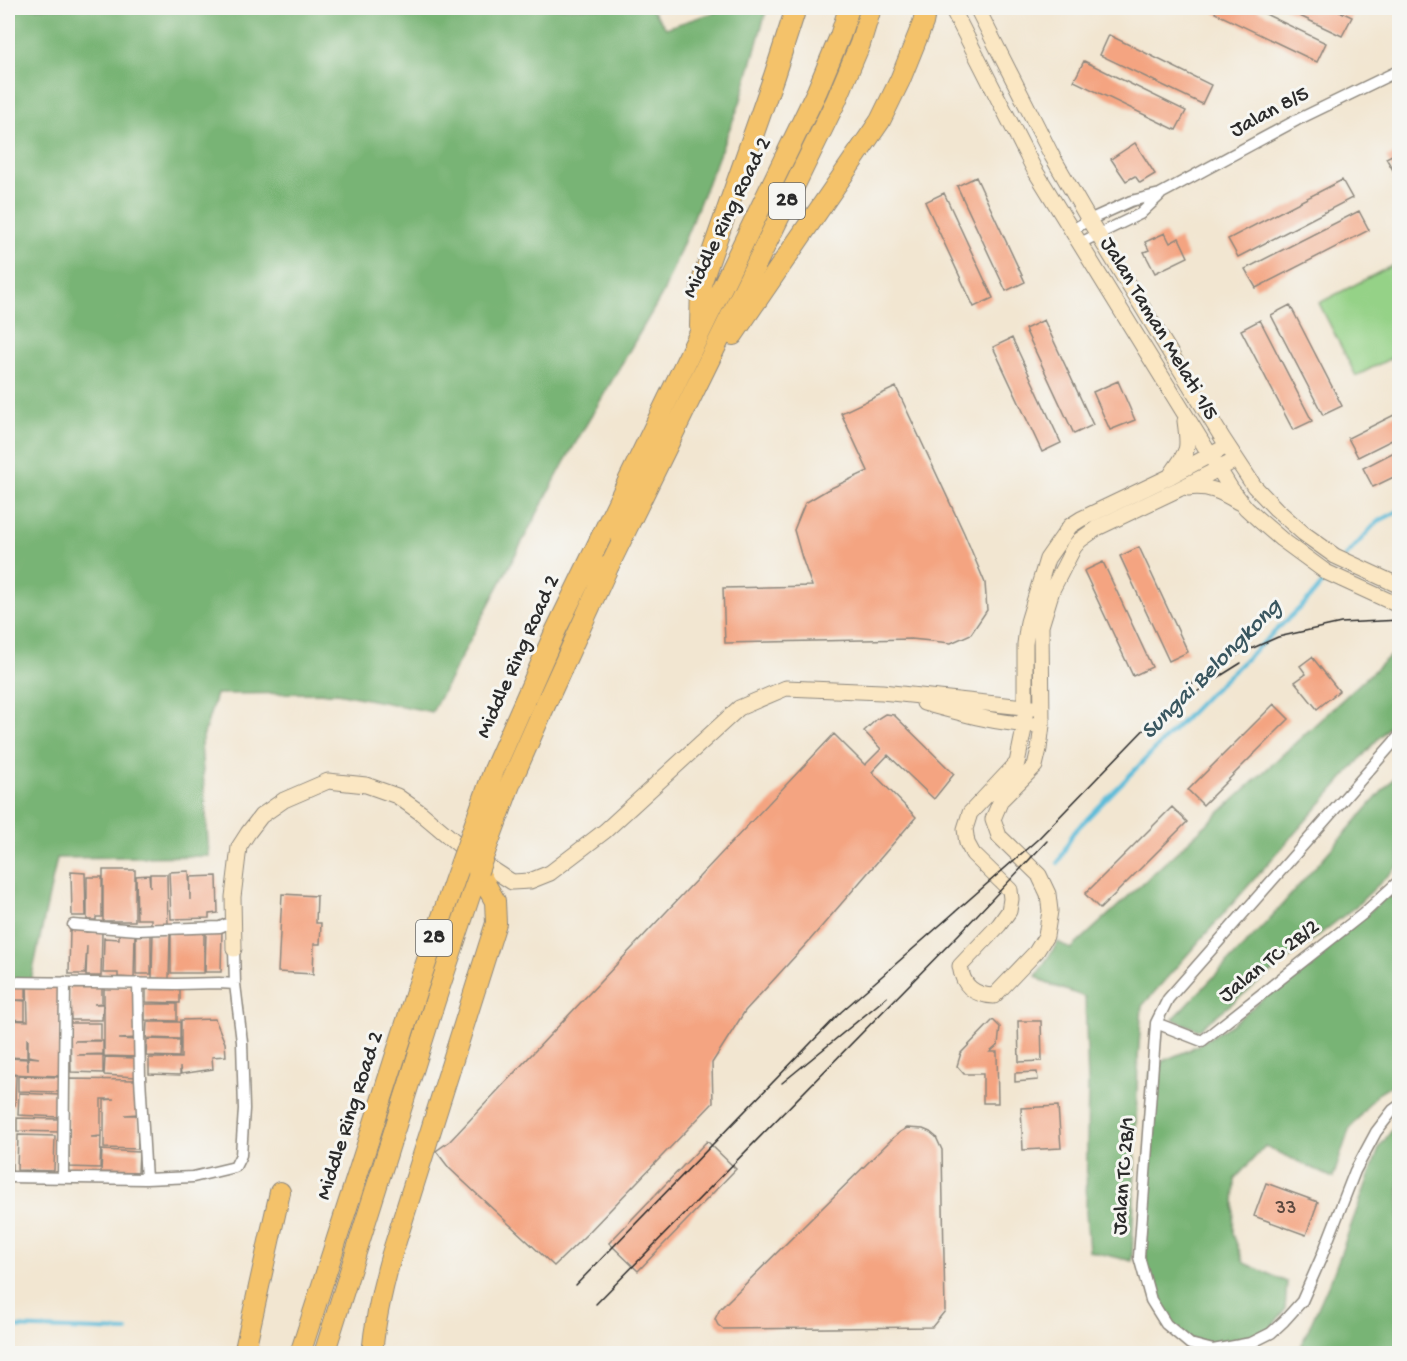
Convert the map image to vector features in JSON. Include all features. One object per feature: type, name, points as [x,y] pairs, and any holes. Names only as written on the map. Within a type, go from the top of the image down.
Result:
[{"type":"highway","points":[[699,332],[701,284],[796,8]]},
{"type":"highway","name":"Middle Ring Road 2","points":[[300,1353],[416,992],[494,770],[546,651],[817,91],[849,8]]},
{"type":"highway","name":"Middle Ring Road 2","points":[[324,1353],[435,1001],[478,871],[511,782],[609,565],[836,100],[860,44],[871,8]]},
{"type":"highway","points":[[694,392],[880,121],[900,80],[923,23],[926,8]]},
{"type":"highway","points":[[372,1353],[381,1294],[391,1257],[496,923],[495,901],[478,871]]},
{"type":"highway","points":[[244,1353],[280,1192]]},
{"type":"street","name":"Jalan Taman Melati 1/5","points":[[952,8],[1034,170],[1231,489],[1246,508],[1281,539],[1326,572],[1400,606]]},
{"type":"street","name":"Jalan Taman Melati 1/5","points":[[977,8],[1052,156],[1097,234],[1254,486],[1303,533],[1335,556],[1400,586]]},
{"type":"street","name":"Jalan 8/5","points":[[1076,236],[1089,220],[1131,201],[1160,194],[1297,120],[1400,70]]},
{"type":"street","name":"Jalan 8/5","points":[[1076,236],[1097,234],[1140,214],[1160,194]]},
{"type":"street","points":[[1175,482],[1186,453],[1184,413]]},
{"type":"street","points":[[1227,446],[1209,456],[1175,482],[1080,540],[1074,547],[1052,590],[1041,626],[1042,725],[1035,766],[1001,800],[993,819],[999,836],[1039,875],[1048,894],[1050,911],[1046,936],[1036,952],[994,996],[982,995],[962,979],[960,966],[1009,911],[1011,899],[1010,890],[973,854],[967,843],[965,829],[970,813],[1017,763],[1025,724],[1025,644],[1028,622],[1047,559],[1070,526],[1081,519],[1175,482],[1218,470],[1236,460]]},
{"type":"street","points":[[1175,482],[1224,493],[1246,508]]},
{"type":"street","points":[[8,1177],[146,1179],[194,1177],[235,1167],[241,1155],[244,1109],[242,1042],[235,984],[233,897],[239,847],[261,816],[284,800],[328,781],[366,785],[397,796],[480,862],[512,882],[530,881],[550,873],[605,831],[739,708],[786,688],[882,692],[1042,709]]},
{"type":"street","points":[[882,692],[959,713],[1042,725]]},
{"type":"street","name":"Jalan TC 2B/1","points":[[1400,735],[1168,999],[1156,1023],[1139,1257],[1151,1300],[1166,1324],[1190,1344],[1214,1350],[1251,1343],[1271,1333],[1284,1321],[1302,1300],[1360,1161],[1376,1132],[1393,1110],[1400,1105]]},
{"type":"street","name":"Jalan TC 2B/2","points":[[1156,1023],[1202,1041],[1362,914],[1400,880]]},
{"type":"street","points":[[74,925],[138,930],[220,927],[234,921]]},
{"type":"street","points":[[8,982],[176,984],[219,982],[235,984]]},
{"type":"street","points":[[63,1178],[65,982]]},
{"type":"street","points":[[138,983],[140,1078],[146,1179]]},
{"type":"green space","points":[[8,8],[650,8],[666,28],[728,8],[767,8],[740,103],[663,293],[565,461],[432,712],[337,693],[216,694],[201,744],[209,856],[57,858],[31,980],[8,979]]},
{"type":"green space","points":[[1399,262],[1399,354],[1356,376],[1319,303]]},
{"type":"green space","points":[[1391,655],[1399,660],[1399,715],[1142,1006],[1138,1059],[1132,1261],[1089,1251],[1086,1212],[1088,1083],[1085,997],[1046,983],[1036,976],[1058,942],[1071,949]]},
{"type":"green space","points":[[1399,772],[1399,865],[1356,906],[1198,1030],[1173,1019],[1266,923]]},
{"type":"green space","points":[[1399,884],[1399,1081],[1376,1095],[1349,1130],[1333,1178],[1265,1146],[1235,1179],[1233,1234],[1244,1263],[1287,1282],[1285,1310],[1264,1336],[1227,1347],[1192,1340],[1165,1324],[1147,1280],[1145,1231],[1150,1073],[1163,1061],[1189,1050],[1231,1025],[1377,905]]},
{"type":"green space","points":[[1399,1121],[1399,1353],[1300,1353],[1300,1348],[1334,1272],[1380,1146]]},
{"type":"building","points":[[1217,8],[1253,8],[1326,43],[1317,62],[1215,13]]},
{"type":"building","points":[[1283,8],[1333,8],[1352,17],[1342,36]]},
{"type":"building","points":[[1109,35],[1211,85],[1202,104],[1100,55]]},
{"type":"building","points":[[1084,61],[1186,111],[1176,130],[1074,81]]},
{"type":"building","points":[[1135,143],[1155,174],[1140,183],[1135,176],[1126,181],[1111,159]]},
{"type":"building","points":[[1400,151],[1400,175],[1397,177],[1386,158]]},
{"type":"building","points":[[976,177],[1025,282],[1006,291],[957,186]]},
{"type":"building","points":[[1342,180],[1352,198],[1238,257],[1228,239]]},
{"type":"building","points":[[944,193],[993,298],[974,307],[925,202]]},
{"type":"building","points":[[1359,211],[1369,230],[1256,288],[1245,269]]},
{"type":"building","points":[[1165,233],[1170,243],[1179,238],[1188,257],[1155,273],[1144,252],[1149,250],[1145,242]]},
{"type":"building","points":[[1290,305],[1342,406],[1323,415],[1271,315]]},
{"type":"building","points":[[1044,320],[1093,425],[1074,434],[1025,329]]},
{"type":"building","points":[[1260,320],[1312,421],[1293,430],[1241,330]]},
{"type":"building","points":[[1012,338],[1061,443],[1042,452],[993,347]]},
{"type":"building","points":[[1118,381],[1135,420],[1110,430],[1093,392]]},
{"type":"building","points":[[896,387],[985,583],[987,610],[971,634],[951,643],[911,639],[725,643],[723,588],[812,586],[794,530],[805,503],[868,471],[841,413]]},
{"type":"building","points":[[1400,412],[1400,436],[1358,457],[1348,438]]},
{"type":"building","points":[[1400,449],[1400,474],[1373,487],[1363,468]]},
{"type":"building","points":[[1139,547],[1188,652],[1169,661],[1120,556]]},
{"type":"building","points":[[1103,562],[1152,667],[1133,676],[1084,571]]},
{"type":"building","points":[[1312,657],[1339,691],[1317,709],[1295,682],[1306,674],[1300,666]]},
{"type":"building","points":[[1274,704],[1289,719],[1203,805],[1188,790]]},
{"type":"building","points":[[885,714],[894,715],[954,774],[934,799],[888,755],[872,772],[916,817],[810,940],[745,1011],[712,1063],[713,1103],[554,1266],[449,1168],[436,1151],[450,1141],[834,734],[865,765],[881,749],[864,731]]},
{"type":"building","points":[[1172,807],[1187,822],[1100,909],[1085,894]]},
{"type":"building","points":[[103,870],[135,870],[135,921],[103,921]]},
{"type":"building","points":[[189,871],[190,900],[190,877],[217,876],[218,913],[209,914],[209,918],[171,919],[169,872]]},
{"type":"building","points":[[71,872],[85,873],[86,916],[72,916]]},
{"type":"building","points":[[150,874],[167,874],[168,925],[151,925],[151,919],[137,919],[136,876],[149,875],[150,887]]},
{"type":"building","points":[[87,877],[102,877],[102,917],[96,917],[96,920],[87,920]]},
{"type":"building","points":[[282,894],[317,896],[316,923],[321,923],[320,944],[314,944],[313,974],[278,972]]},
{"type":"building","points":[[70,928],[86,929],[86,932],[102,932],[101,976],[86,976],[87,946],[85,974],[69,974]]},
{"type":"building","points":[[171,929],[204,930],[204,973],[171,973]]},
{"type":"building","points":[[206,931],[222,931],[221,972],[205,972]]},
{"type":"building","points":[[153,933],[170,934],[169,979],[152,978]]},
{"type":"building","points":[[119,934],[135,934],[134,978],[118,977],[118,973],[103,973],[104,938],[119,939]]},
{"type":"building","points":[[136,934],[151,934],[151,974],[136,974]]},
{"type":"building","points":[[8,982],[26,983],[26,1000],[14,1000],[25,1001],[25,1020],[8,1019]]},
{"type":"building","points":[[27,983],[61,983],[60,1076],[8,1074],[8,1058],[27,1059],[28,1071],[28,1057],[39,1058],[28,1056],[28,1039],[27,1058],[8,1057],[8,1020],[28,1021]]},
{"type":"building","points":[[69,985],[102,986],[102,1003],[94,1004],[103,1004],[102,1020],[71,1020]]},
{"type":"building","points":[[104,986],[137,986],[137,1038],[119,1039],[138,1040],[138,1057],[104,1056]]},
{"type":"building","points":[[146,986],[180,986],[180,1003],[146,1002]]},
{"type":"building","points":[[145,1004],[177,1004],[177,1021],[145,1020]]},
{"type":"building","points":[[215,1019],[225,1043],[226,1056],[212,1057],[213,1069],[181,1074],[180,1067],[180,1075],[149,1074],[149,1058],[181,1058],[181,1020]]},
{"type":"building","points":[[993,1020],[1000,1027],[998,1045],[990,1052],[997,1052],[998,1103],[983,1103],[983,1074],[964,1074],[957,1066],[961,1053]]},
{"type":"building","points":[[1018,1021],[1041,1021],[1042,1061],[1019,1062]]},
{"type":"building","points":[[147,1022],[180,1022],[180,1039],[146,1038]]},
{"type":"building","points":[[70,1023],[101,1023],[101,1040],[74,1041],[103,1041],[103,1054],[77,1055],[103,1055],[103,1073],[71,1072]]},
{"type":"building","points":[[147,1039],[180,1040],[179,1057],[146,1056]]},
{"type":"building","points":[[105,1057],[137,1058],[136,1077],[104,1075]]},
{"type":"building","points":[[1037,1072],[1038,1080],[1015,1082],[1015,1073]]},
{"type":"building","points":[[8,1075],[16,1075],[15,1105],[8,1105]]},
{"type":"building","points":[[18,1076],[61,1077],[60,1092],[18,1091]]},
{"type":"building","points":[[68,1079],[138,1080],[138,1114],[125,1115],[138,1115],[138,1149],[104,1148],[104,1100],[114,1099],[101,1099],[101,1136],[91,1137],[101,1137],[100,1168],[69,1167]]},
{"type":"building","points":[[19,1093],[60,1095],[59,1117],[18,1115]]},
{"type":"building","points":[[1058,1106],[1061,1148],[1023,1150],[1021,1108]]},
{"type":"building","points":[[17,1118],[59,1119],[59,1132],[17,1131]]},
{"type":"building","points":[[907,1128],[930,1132],[936,1137],[942,1150],[945,1311],[932,1327],[723,1329],[718,1325],[715,1319],[720,1309],[894,1137]]},
{"type":"building","points":[[18,1135],[55,1136],[54,1171],[17,1170]]},
{"type":"building","points":[[8,1140],[12,1140],[12,1173],[8,1172]]},
{"type":"building","points":[[707,1141],[736,1169],[638,1271],[609,1243]]},
{"type":"building","points":[[102,1150],[139,1152],[138,1173],[101,1172]]},
{"type":"building","points":[[1266,1183],[1318,1202],[1306,1235],[1254,1216]]},
{"type":"waterway","name":"Sungai Belongkong","points":[[1345,557],[1377,522],[1400,510]]},
{"type":"waterway","name":"Sungai Belongkong","points":[[1058,863],[1073,833],[1206,697],[1309,599],[1328,577]]},
{"type":"waterway","name":"Sungai Belongkong","points":[[8,1327],[127,1331]]},
{"type":"tram line","points":[[576,1285],[841,1012],[1038,839],[1159,714],[1198,679],[1237,655],[1278,637],[1341,623],[1400,620]]},
{"type":"tram line","points":[[1186,700],[1241,663]]},
{"type":"tram line","points":[[596,1304],[959,934],[1047,841]]},
{"type":"tram line","points":[[782,1083],[887,997]]}]
